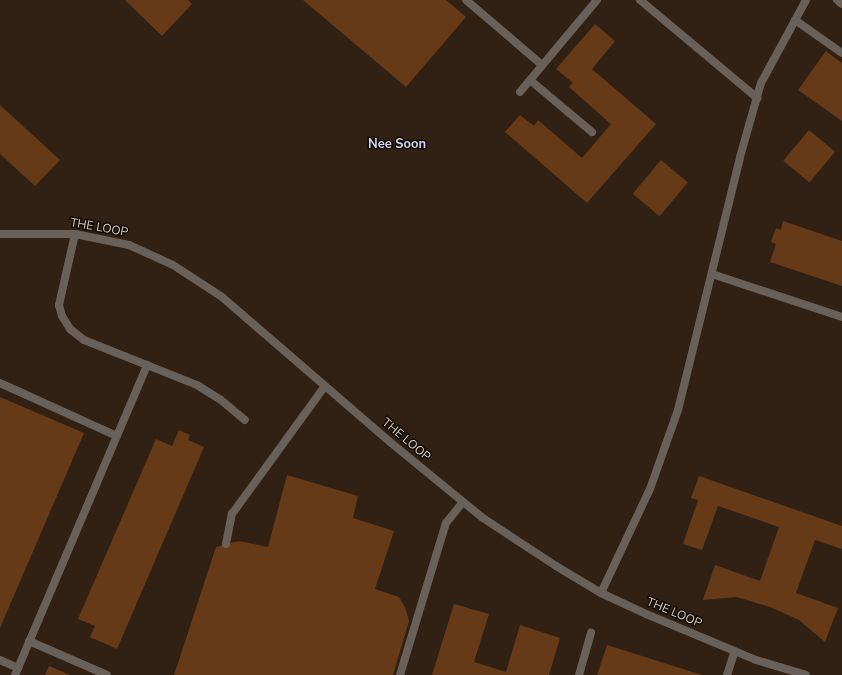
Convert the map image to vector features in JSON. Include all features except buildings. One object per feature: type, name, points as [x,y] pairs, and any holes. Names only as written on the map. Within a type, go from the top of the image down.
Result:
[{"type":"lane","points":[[466,0],[542,66]]},
{"type":"lane","points":[[520,92],[597,0]]},
{"type":"lane","points":[[640,0],[757,98]]},
{"type":"lane","points":[[601,593],[650,489],[678,410],[740,157],[761,83],[806,0]]},
{"type":"lane","points":[[837,0],[842,4]]},
{"type":"lane","points":[[795,20],[842,53]]},
{"type":"lane","points":[[530,80],[592,132]]},
{"type":"lane","name":"THE LOOP","points":[[0,234],[75,234],[129,245],[173,265],[222,297],[463,502],[556,566],[601,593],[735,651],[806,675]]},
{"type":"lane","points":[[75,234],[59,305],[62,316],[70,329],[84,340],[197,385],[221,400],[245,420]]},
{"type":"lane","points":[[712,274],[842,317]]},
{"type":"lane","points":[[0,660],[16,671],[147,365]]},
{"type":"lane","points":[[0,383],[117,436]]},
{"type":"lane","points":[[226,544],[232,514],[325,386]]},
{"type":"lane","points":[[400,675],[446,523],[463,502]]},
{"type":"lane","points":[[579,675],[591,633]]},
{"type":"lane","points":[[29,641],[107,675]]},
{"type":"lane","points":[[727,675],[735,651]]},
{"type":"district","name":"Nee Soon","points":[[397,144]]}]
